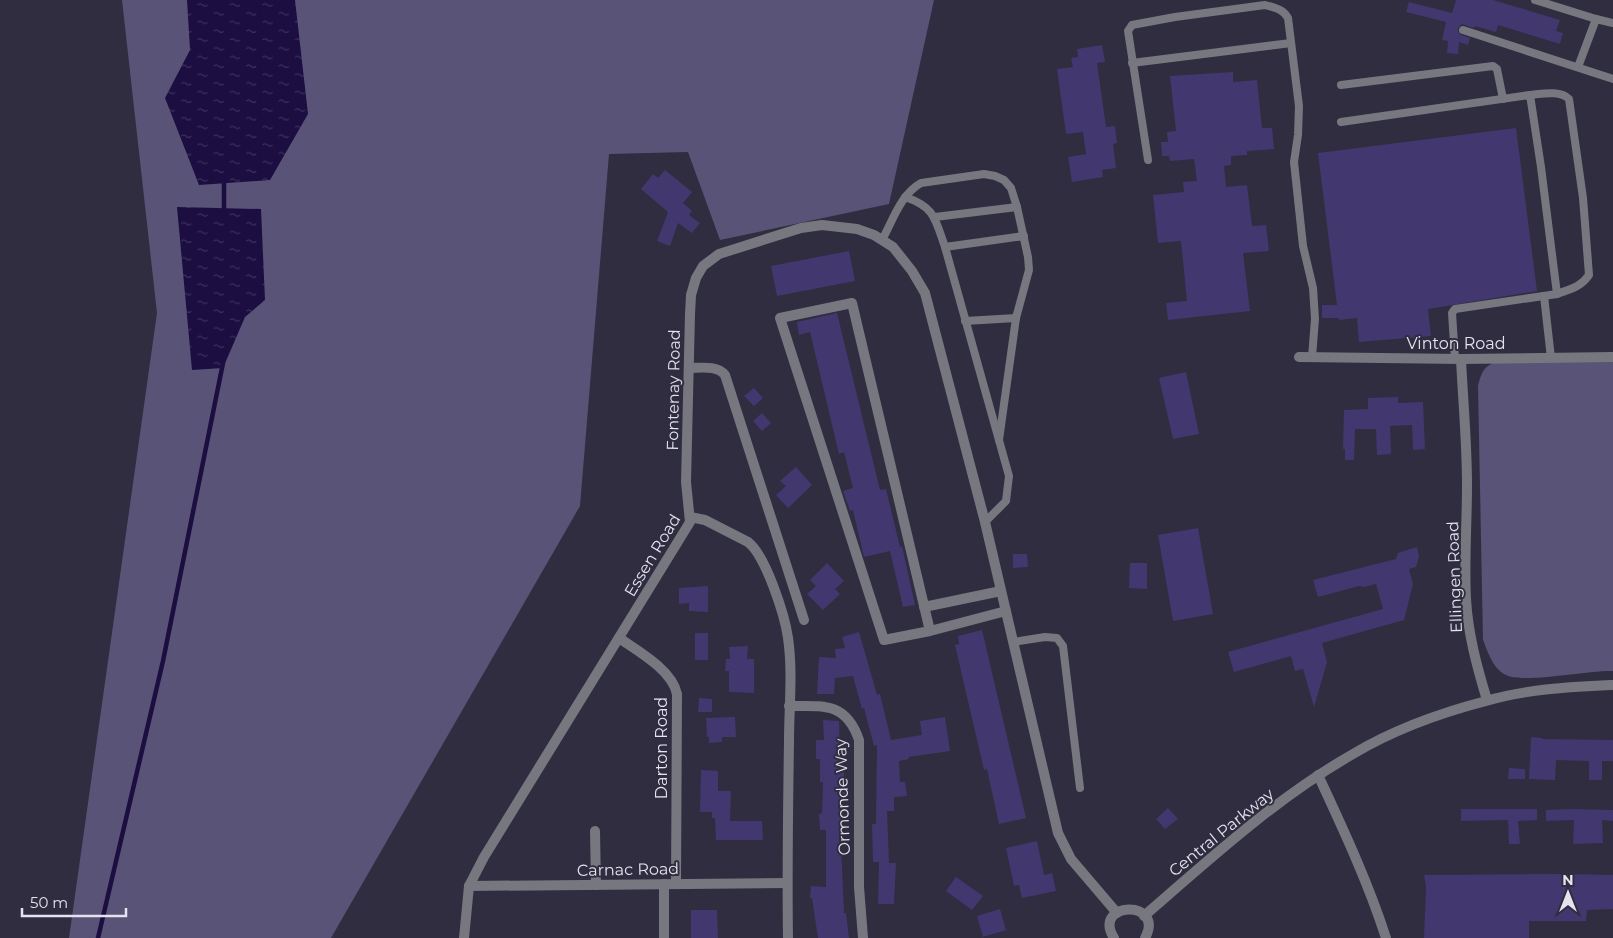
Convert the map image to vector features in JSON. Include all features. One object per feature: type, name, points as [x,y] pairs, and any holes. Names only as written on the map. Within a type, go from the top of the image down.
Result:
[{"type":"street","name":"Fontenay Road","points":[[690,517],[686,482],[691,295],[696,278],[703,266],[719,254],[800,228],[822,225],[857,228],[882,240]]},
{"type":"street","points":[[882,240],[893,247],[904,260],[924,293],[985,522],[1058,833],[1071,859],[1117,913]]},
{"type":"street","points":[[930,631],[852,303],[780,318],[884,640],[930,631],[1006,611]]},
{"type":"street","name":"Vinton Road","points":[[1299,357],[1458,359],[1613,357]]},
{"type":"street","name":"Ellingen Road","points":[[1458,359],[1467,484],[1466,601],[1476,665],[1487,700]]},
{"type":"street","points":[[689,368],[711,368],[722,371],[725,375],[804,620]]},
{"type":"street","name":"Essen Road","points":[[464,938],[469,886],[489,848],[690,522],[690,517],[705,520],[748,542],[758,552],[766,567],[788,636],[791,671],[789,706],[788,938]]},
{"type":"street","points":[[924,607],[1001,591]]},
{"type":"street","name":"Darton Road","points":[[619,638],[658,666],[676,686],[676,884]]},
{"type":"street","points":[[1386,938],[1347,838],[1318,775],[1354,753],[1427,719],[1487,700],[1524,693],[1613,685]]},
{"type":"street","name":"Ormonde Way","points":[[789,706],[817,706],[837,710],[851,721],[859,740],[859,887],[863,938]]},
{"type":"street","name":"Central Parkway","points":[[1144,916],[1251,823],[1318,775]]},
{"type":"street","points":[[595,831],[596,885]]},
{"type":"street","name":"Carnac Road","points":[[469,886],[788,883]]},
{"type":"street","points":[[664,884],[664,938]]},
{"type":"street","points":[[1114,938],[1110,929],[1110,923],[1117,913],[1128,908],[1134,909],[1144,916],[1148,928],[1145,938]]},
{"type":"lane","points":[[1535,0],[1613,23]]},
{"type":"lane","points":[[1148,160],[1128,31],[1132,25],[1265,5],[1278,8],[1284,12],[1288,18],[1299,113],[1294,162],[1303,246],[1312,279],[1315,319],[1312,357]]},
{"type":"lane","points":[[1578,67],[1596,19]]},
{"type":"lane","points":[[1463,30],[1613,79]]},
{"type":"lane","points":[[1132,63],[1291,43]]},
{"type":"lane","points":[[1341,85],[1492,66],[1497,69],[1503,99]]},
{"type":"lane","points":[[1341,122],[1530,95],[1559,93],[1569,99],[1583,198],[1589,275],[1578,287],[1557,294],[1455,309],[1452,313],[1458,359]]},
{"type":"lane","points":[[1530,95],[1557,294]]},
{"type":"lane","points":[[882,240],[905,197],[914,187],[921,183],[984,174],[1004,180],[1011,188],[1024,236],[1029,270],[1016,318],[999,440]]},
{"type":"lane","points":[[905,197],[921,202],[935,218],[945,247],[1009,476],[1006,501],[985,522]]},
{"type":"lane","points":[[935,218],[1017,207]]},
{"type":"lane","points":[[945,247],[1024,236]]},
{"type":"lane","points":[[1544,296],[1551,358]]},
{"type":"lane","points":[[965,322],[1016,318]]},
{"type":"lane","points":[[1013,642],[1045,637],[1058,638],[1064,646],[1080,788]]},
{"type":"shaded area","points":[[122,0],[934,0],[889,204],[720,240],[688,152],[609,154],[580,506],[331,938],[69,938],[157,313]]},
{"type":"shaded area","points":[[1613,360],[1613,671],[1526,678],[1506,675],[1494,664],[1483,640],[1478,386],[1480,377],[1486,367],[1497,362]]},
{"type":"water","points":[[187,0],[295,0],[308,114],[270,180],[199,185],[165,98],[190,50]]},
{"type":"water","points":[[177,207],[261,209],[265,300],[245,317],[223,368],[192,370]]},
{"type":"building","points":[[1456,0],[1493,0],[1560,20],[1556,31],[1563,33],[1560,44],[1498,25],[1496,32],[1462,24],[1458,28],[1458,32],[1470,38],[1468,45],[1459,42],[1458,54],[1447,53],[1448,41],[1442,40],[1446,22],[1406,12],[1409,2],[1452,13]]},
{"type":"building","points":[[1102,45],[1105,62],[1097,63],[1106,127],[1115,126],[1117,143],[1113,144],[1116,168],[1102,170],[1103,177],[1072,182],[1068,157],[1086,154],[1083,132],[1066,134],[1057,69],[1073,67],[1071,58],[1078,57],[1077,49]]},
{"type":"building","points":[[1233,72],[1233,82],[1257,80],[1262,128],[1272,128],[1274,149],[1247,151],[1247,155],[1231,156],[1231,165],[1224,166],[1226,187],[1247,185],[1252,226],[1266,225],[1269,251],[1243,253],[1250,311],[1168,320],[1166,303],[1187,301],[1181,241],[1158,243],[1153,195],[1184,192],[1183,182],[1197,181],[1194,159],[1170,161],[1169,156],[1162,156],[1161,142],[1168,142],[1167,132],[1176,131],[1170,76]]},
{"type":"building","points":[[1516,128],[1537,291],[1428,309],[1431,336],[1359,342],[1357,318],[1339,320],[1339,318],[1322,318],[1322,305],[1337,305],[1318,153]]},
{"type":"building","points":[[665,170],[692,192],[683,203],[692,211],[689,215],[700,223],[692,233],[678,223],[670,246],[657,241],[668,212],[641,189],[653,174],[658,178]]},
{"type":"building","points":[[849,251],[855,281],[777,296],[771,266]]},
{"type":"building","points":[[837,313],[880,490],[886,489],[900,547],[902,546],[915,605],[903,607],[890,551],[864,557],[853,510],[850,511],[843,491],[853,488],[844,452],[839,454],[810,332],[799,335],[797,322]]},
{"type":"building","points":[[1186,372],[1199,434],[1173,439],[1159,378]]},
{"type":"building","points":[[754,388],[763,398],[754,406],[744,396]]},
{"type":"building","points":[[1398,397],[1398,403],[1423,402],[1425,449],[1413,450],[1412,425],[1390,426],[1391,454],[1377,455],[1376,429],[1355,429],[1354,460],[1345,460],[1345,449],[1343,449],[1344,410],[1368,409],[1368,398]]},
{"type":"building","points":[[762,413],[771,423],[762,431],[753,421]]},
{"type":"building","points":[[796,467],[812,485],[788,508],[776,495],[786,486],[780,481]]},
{"type":"building","points":[[1198,528],[1213,614],[1173,621],[1158,535]]},
{"type":"building","points":[[1417,547],[1419,556],[1416,567],[1409,569],[1413,584],[1404,620],[1322,643],[1327,662],[1314,707],[1303,669],[1295,671],[1291,656],[1234,672],[1228,652],[1383,609],[1376,584],[1364,587],[1359,586],[1318,597],[1313,580],[1396,559],[1398,553]]},
{"type":"building","points":[[1013,554],[1027,554],[1028,567],[1013,568]]},
{"type":"building","points":[[827,563],[844,581],[835,589],[840,594],[823,610],[807,594],[816,586],[810,580]]},
{"type":"building","points":[[1130,563],[1147,563],[1147,589],[1129,588]]},
{"type":"building","points":[[708,586],[708,612],[689,611],[689,603],[679,604],[679,588]]},
{"type":"building","points":[[982,630],[1026,818],[999,824],[987,769],[984,770],[955,645],[959,644],[958,636]]},
{"type":"building","points":[[859,632],[877,695],[880,694],[891,740],[922,735],[920,721],[945,717],[950,751],[908,757],[909,759],[899,761],[900,782],[905,782],[907,796],[894,797],[894,811],[887,811],[889,863],[896,863],[894,904],[878,904],[879,862],[873,862],[872,824],[876,824],[877,745],[874,746],[853,676],[835,678],[834,694],[817,694],[819,657],[836,658],[835,649],[845,648],[842,637]]},
{"type":"building","points":[[695,633],[708,633],[708,660],[695,660]]},
{"type":"building","points":[[748,646],[747,659],[754,659],[754,693],[729,692],[729,671],[725,671],[726,659],[730,659],[729,647]]},
{"type":"building","points":[[699,698],[712,699],[712,712],[698,712]]},
{"type":"building","points":[[735,717],[736,737],[722,737],[722,742],[709,743],[706,718]]},
{"type":"building","points":[[823,720],[839,721],[840,759],[844,759],[844,780],[848,796],[843,796],[841,845],[844,913],[846,913],[849,938],[818,938],[812,898],[810,898],[811,886],[826,887],[826,830],[820,830],[819,814],[822,813],[823,782],[820,782],[820,759],[816,759],[816,740],[824,740]]},
{"type":"building","points":[[1531,737],[1542,739],[1613,740],[1613,761],[1602,761],[1602,780],[1589,780],[1589,761],[1556,760],[1555,780],[1529,779]]},
{"type":"building","points":[[1509,768],[1525,769],[1525,779],[1508,779]]},
{"type":"building","points":[[701,770],[718,771],[718,791],[731,791],[730,821],[762,821],[763,840],[716,840],[715,818],[712,818],[712,812],[700,812]]},
{"type":"building","points":[[1168,808],[1178,819],[1165,829],[1156,819]]},
{"type":"building","points":[[1461,809],[1537,809],[1537,820],[1518,821],[1520,844],[1509,844],[1508,820],[1461,821]]},
{"type":"building","points":[[1546,810],[1613,810],[1613,821],[1602,820],[1603,843],[1573,844],[1574,820],[1546,821]]},
{"type":"building","points":[[1037,841],[1044,875],[1052,873],[1056,891],[1022,898],[1019,885],[1014,886],[1006,848]]},
{"type":"building","points":[[1424,875],[1613,875],[1613,909],[1587,910],[1586,921],[1529,921],[1529,938],[1424,938],[1426,887]]},
{"type":"building","points":[[956,877],[983,896],[972,910],[946,891]]},
{"type":"building","points":[[1000,909],[1006,930],[983,937],[977,916]]},
{"type":"building","points":[[691,910],[717,910],[718,938],[691,938]]},
{"type":"waterway","points":[[224,178],[224,213]]},
{"type":"waterway","points":[[98,938],[163,661],[223,363]]}]
